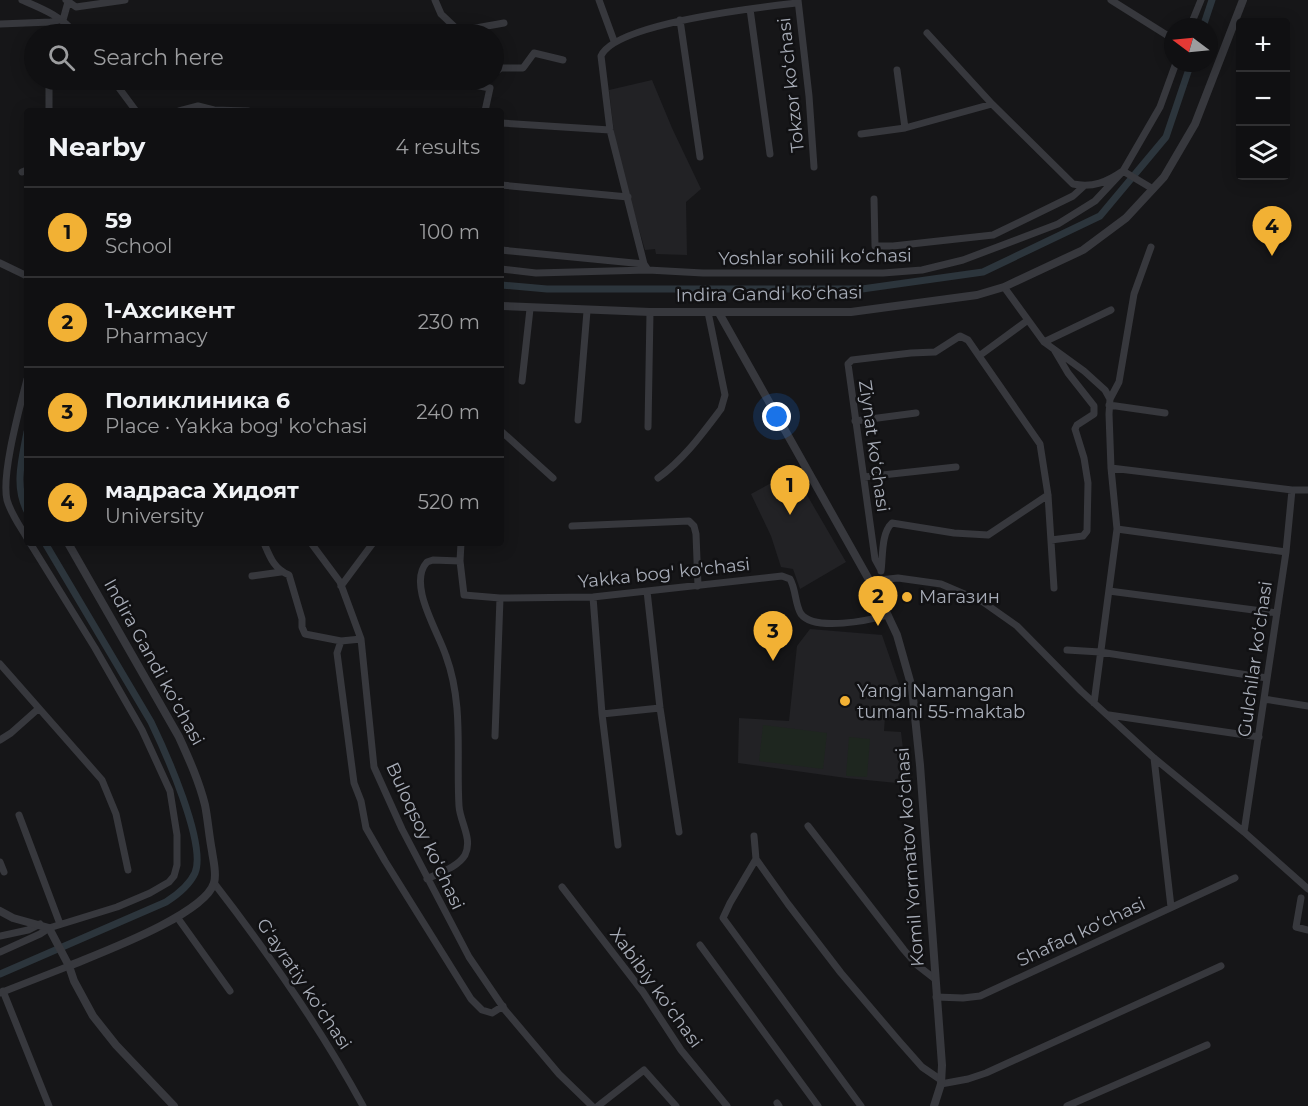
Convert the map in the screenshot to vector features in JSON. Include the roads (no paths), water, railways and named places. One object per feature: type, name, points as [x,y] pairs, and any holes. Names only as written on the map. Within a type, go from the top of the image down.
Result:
[{"type":"street","points":[[22,0],[65,11]]},
{"type":"street","points":[[0,24],[51,22],[65,11],[76,7],[124,0]]},
{"type":"street","points":[[435,0],[441,14],[452,24]]},
{"type":"street","points":[[599,0],[614,41]]},
{"type":"street","points":[[1110,0],[1164,33]]},
{"type":"street","points":[[1194,18],[1201,0]]},
{"type":"street","name":"Indira Gandi koʻchasi","points":[[504,306],[587,311],[851,312],[977,295],[1004,287],[1083,250],[1126,218],[1149,187],[1164,177],[1195,124],[1243,0]]},
{"type":"street","points":[[646,267],[610,130],[601,56],[603,50],[614,41],[680,20],[798,1]]},
{"type":"street","name":"Tokzor koʻchasi","points":[[798,1],[809,96],[814,167]]},
{"type":"street","points":[[750,9],[770,154]]},
{"type":"street","points":[[680,20],[700,157]]},
{"type":"street","points":[[498,24],[504,23]]},
{"type":"street","points":[[927,33],[992,104],[1073,184],[1084,186],[1108,181],[1123,171],[1149,187]]},
{"type":"street","points":[[504,68],[523,68],[534,54],[563,60]]},
{"type":"street","points":[[897,70],[906,128]]},
{"type":"street","name":"Yoshlar sohili koʻchasi","points":[[504,250],[703,273],[883,273],[922,270],[963,260],[1058,224],[1095,201],[1123,171],[1160,107],[1173,72]]},
{"type":"street","points":[[49,90],[49,108]]},
{"type":"street","points":[[120,90],[134,108]]},
{"type":"street","points":[[486,108],[490,90]]},
{"type":"street","points":[[861,134],[906,128],[992,104]]},
{"type":"street","points":[[190,108],[198,106],[206,108]]},
{"type":"street","points":[[504,123],[610,130]]},
{"type":"street","points":[[504,185],[628,197]]},
{"type":"street","points":[[874,199],[875,246],[893,246],[993,235],[1072,196],[1084,186]]},
{"type":"street","points":[[1109,402],[1119,382],[1134,294],[1151,247]]},
{"type":"street","points":[[0,263],[24,275]]},
{"type":"street","name":"Yoshlar sohili koʻchasi","points":[[504,269],[536,273],[646,267]]},
{"type":"street","points":[[1004,287],[1044,342],[1105,390],[1109,402],[1111,468],[1117,529],[1094,703]]},
{"type":"street","points":[[522,381],[530,309]]},
{"type":"street","points":[[1044,342],[1111,310]]},
{"type":"street","points":[[578,420],[587,311]]},
{"type":"street","points":[[648,427],[650,312]]},
{"type":"street","points":[[658,478],[697,441],[724,403],[725,395],[708,312]]},
{"type":"street","name":"Komil Yormatov koʻchasi","points":[[719,313],[888,615],[897,635],[912,688],[920,765],[942,1065],[941,1082],[934,1106]]},
{"type":"street","points":[[979,357],[1028,320]]},
{"type":"street","name":"Ziynat koʻchasi","points":[[881,570],[875,559],[849,364],[852,360],[911,352],[935,352],[960,336],[968,340],[1040,444],[1048,495],[1054,588]]},
{"type":"street","points":[[1051,540],[1083,536],[1087,531],[1088,483],[1084,458],[1075,429],[1077,425],[1094,414],[1094,406],[1068,373],[1052,347]]},
{"type":"street","points":[[24,392],[13,438],[6,487],[12,513],[24,533]]},
{"type":"street","points":[[1109,402],[1165,413]]},
{"type":"street","points":[[855,421],[916,413]]},
{"type":"street","points":[[504,434],[554,478]]},
{"type":"street","points":[[864,477],[956,467]]},
{"type":"street","points":[[1111,468],[1308,490]]},
{"type":"street","name":"Gulchilar koʻchasi","points":[[1244,832],[1286,552],[1292,490]]},
{"type":"street","name":"Ziynat koʻchasi","points":[[880,580],[885,537],[892,523],[954,533],[988,535],[1048,495]]},
{"type":"street","points":[[572,526],[689,521],[694,526],[696,534],[698,586]]},
{"type":"street","points":[[1117,529],[1286,552]]},
{"type":"street","points":[[0,952],[49,928],[150,893],[169,882],[174,876],[177,865],[177,835],[170,791],[142,730],[32,546]]},
{"type":"street","name":"Indira Gandi koʻchasi","points":[[70,546],[179,737],[192,765],[205,805],[214,865],[214,883]]},
{"type":"street","points":[[265,546],[273,563],[281,572],[289,575],[305,634],[340,641],[361,639]]},
{"type":"street","name":"Buloqsoy koʻchasi","points":[[313,546],[341,586],[361,639],[374,767],[427,879],[469,957],[503,1006],[560,1074],[592,1106]]},
{"type":"street","points":[[341,586],[371,546]]},
{"type":"street","name":"Yakka bog' ko'chasi","points":[[461,546],[464,595],[500,598],[593,597],[786,577],[793,583],[800,614],[809,620],[853,623],[888,615]]},
{"type":"street","points":[[427,879],[457,863],[464,856],[468,841],[459,808],[459,741],[455,684],[421,593],[420,574],[427,562],[433,560],[460,561]]},
{"type":"street","points":[[252,576],[281,572]]},
{"type":"street","points":[[870,581],[898,578],[941,584],[983,602],[1017,626],[1094,703],[1154,758],[1244,832],[1308,889]]},
{"type":"street","points":[[647,591],[660,708],[679,832]]},
{"type":"street","points":[[1109,591],[1277,613]]},
{"type":"street","points":[[593,597],[602,714],[618,845]]},
{"type":"street","points":[[495,736],[500,598]]},
{"type":"street","points":[[340,641],[337,652],[354,783],[361,801],[366,828],[471,999],[482,1010],[492,1013],[503,1006]]},
{"type":"street","points":[[1067,650],[1100,652],[1267,678]]},
{"type":"street","points":[[0,664],[38,709],[97,771],[116,814],[128,870]]},
{"type":"street","points":[[1264,699],[1308,706]]},
{"type":"street","points":[[602,714],[660,708]]},
{"type":"street","points":[[0,740],[11,734],[38,709]]},
{"type":"street","points":[[1108,715],[1259,737]]},
{"type":"street","points":[[1154,758],[1171,907]]},
{"type":"street","points":[[19,815],[60,924]]},
{"type":"street","points":[[808,826],[904,950],[935,979]]},
{"type":"street","points":[[754,836],[756,859],[841,973],[922,1067],[941,1082],[968,1080],[986,1073],[1221,966]]},
{"type":"street","points":[[756,859],[723,918],[861,1106]]},
{"type":"street","points":[[0,862],[4,872]]},
{"type":"street","name":"Shafaq koʻchasi","points":[[936,997],[980,996],[1235,878]]},
{"type":"street","points":[[49,1106],[1,992],[67,962],[132,940],[177,917],[200,901],[214,883]]},
{"type":"street","name":"Gʻayratiy koʻchasi","points":[[214,883],[258,939],[333,1052],[363,1106]]},
{"type":"street","name":"Xabibiy koʻchasi","points":[[562,887],[643,992],[681,1050],[727,1106]]},
{"type":"street","points":[[1301,898],[1296,927],[1308,930]]},
{"type":"street","points":[[0,912],[49,928],[56,937],[74,981],[93,1016],[116,1045],[174,1106]]},
{"type":"street","points":[[177,917],[230,991]]},
{"type":"street","points":[[0,936],[28,930],[40,924]]},
{"type":"street","points":[[700,945],[818,1106]]},
{"type":"street","points":[[1067,1106],[1207,1045]]},
{"type":"street","points":[[598,1106],[644,1070],[676,1106]]},
{"type":"waterway","points":[[1206,18],[1212,0]]},
{"type":"waterway","points":[[504,285],[547,289],[862,289],[983,272],[1100,216],[1166,137],[1188,72]]},
{"type":"waterway","points":[[24,447],[20,482],[24,504]]},
{"type":"waterway","points":[[0,974],[166,902],[189,882],[195,873],[197,859],[195,841],[183,798],[151,722],[47,546]]},
{"type":"place","name":"мадраса Хидоят","points":[[1272,256]]},
{"type":"place","name":"59","points":[[790,515]]},
{"type":"place","name":"Магазин","points":[[907,597]]},
{"type":"place","name":"1-Ахсикент","points":[[878,626]]},
{"type":"place","name":"Поликлиника 6","points":[[773,661]]},
{"type":"place","name":"Yangi Namangan tumani 55-maktab","points":[[845,701]]}]
